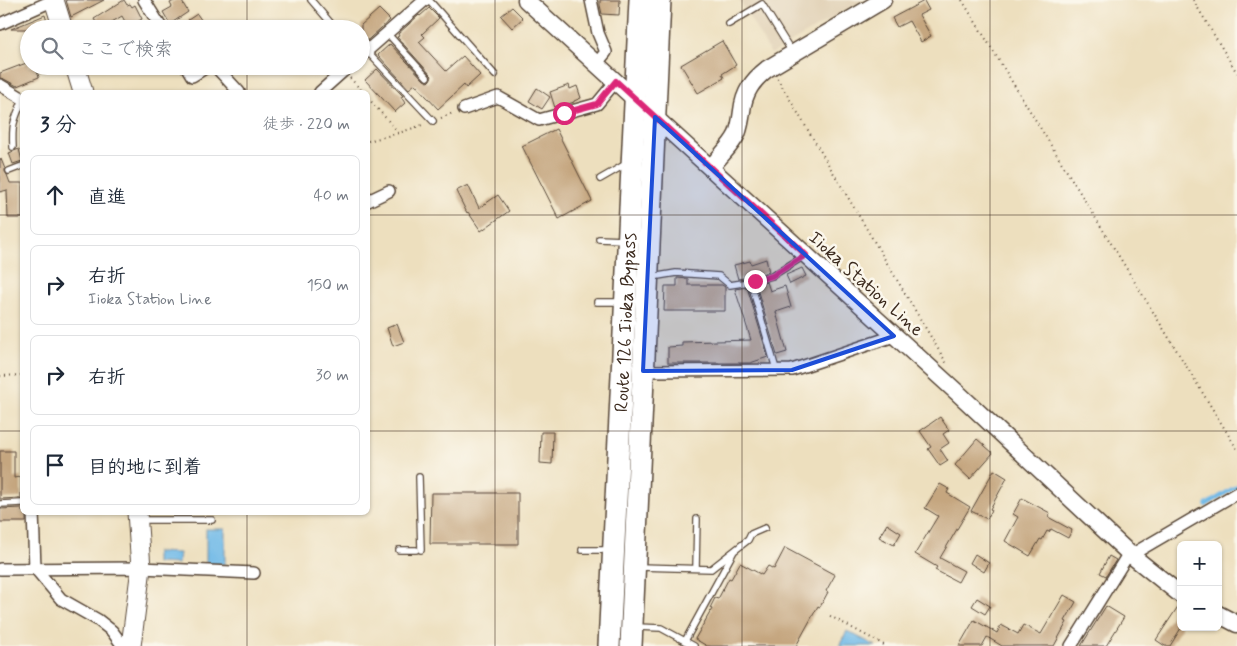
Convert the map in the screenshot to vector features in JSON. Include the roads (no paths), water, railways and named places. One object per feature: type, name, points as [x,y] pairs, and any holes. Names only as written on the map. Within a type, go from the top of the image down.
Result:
[{"type":"highway","name":"Route 126 Iioka Bypass","points":[[610,646],[640,0]]},
{"type":"highway","name":"Route 126 Iioka Bypass","points":[[631,636],[660,0]]},
{"type":"main road","points":[[54,0],[60,20]]},
{"type":"main road","name":"Iioka Station Line","points":[[526,0],[1130,554],[1177,592]]},
{"type":"main road","points":[[711,168],[735,138],[744,98],[755,80],[770,67],[883,0]]},
{"type":"main road","points":[[78,75],[82,90]]},
{"type":"main road","points":[[131,646],[141,568],[138,516]]},
{"type":"main road","points":[[1222,616],[1237,624]]},
{"type":"street","points":[[0,24],[54,0]]},
{"type":"street","points":[[144,0],[156,20]]},
{"type":"street","points":[[370,48],[425,0]]},
{"type":"street","points":[[592,0],[598,33],[606,52],[596,64]]},
{"type":"street","points":[[223,75],[237,90]]},
{"type":"street","points":[[322,90],[340,75]]},
{"type":"street","points":[[464,109],[498,97],[539,120],[597,104],[616,81]]},
{"type":"street","points":[[0,85],[20,97]]},
{"type":"street","points":[[370,199],[389,191]]},
{"type":"street","points":[[643,370],[712,374],[776,369],[792,370],[894,336]]},
{"type":"street","points":[[1071,646],[1130,554],[1237,493]]},
{"type":"street","points":[[33,515],[35,568],[62,599],[98,620],[112,631],[122,646]]},
{"type":"street","points":[[0,569],[141,568],[254,573]]},
{"type":"lane","points":[[312,0],[329,20]]},
{"type":"lane","points":[[429,0],[495,75]]},
{"type":"lane","points":[[729,24],[762,4],[793,54]]},
{"type":"lane","points":[[387,33],[427,77]]},
{"type":"lane","points":[[370,59],[433,121]]},
{"type":"lane","points":[[13,147],[12,129],[14,118],[20,106]]},
{"type":"lane","points":[[600,179],[632,160]]},
{"type":"lane","points":[[9,171],[20,167]]},
{"type":"lane","points":[[599,239],[629,240]]},
{"type":"lane","points":[[648,278],[655,275],[676,273],[719,276],[730,285],[772,276],[806,255]]},
{"type":"lane","points":[[752,287],[776,369]]},
{"type":"lane","points":[[597,302],[626,302]]},
{"type":"lane","points":[[399,550],[419,550],[419,477]]},
{"type":"lane","points":[[0,504],[20,503]]},
{"type":"lane","points":[[138,516],[212,520]]},
{"type":"lane","points":[[696,568],[697,519]]},
{"type":"lane","points":[[634,567],[711,569],[748,540],[752,534],[765,528]]},
{"type":"lane","points":[[582,550],[614,550]]},
{"type":"lane","points":[[685,641],[735,550]]},
{"type":"lane","points":[[631,636],[661,628],[694,646]]},
{"type":"water","points":[[206,529],[225,529],[225,564],[206,564]]},
{"type":"water","points":[[156,552],[179,553],[178,564],[156,563]]},
{"type":"water","points":[[847,631],[876,646],[839,646]]},
{"type":"waterway","points":[[1206,505],[1237,486]]}]
